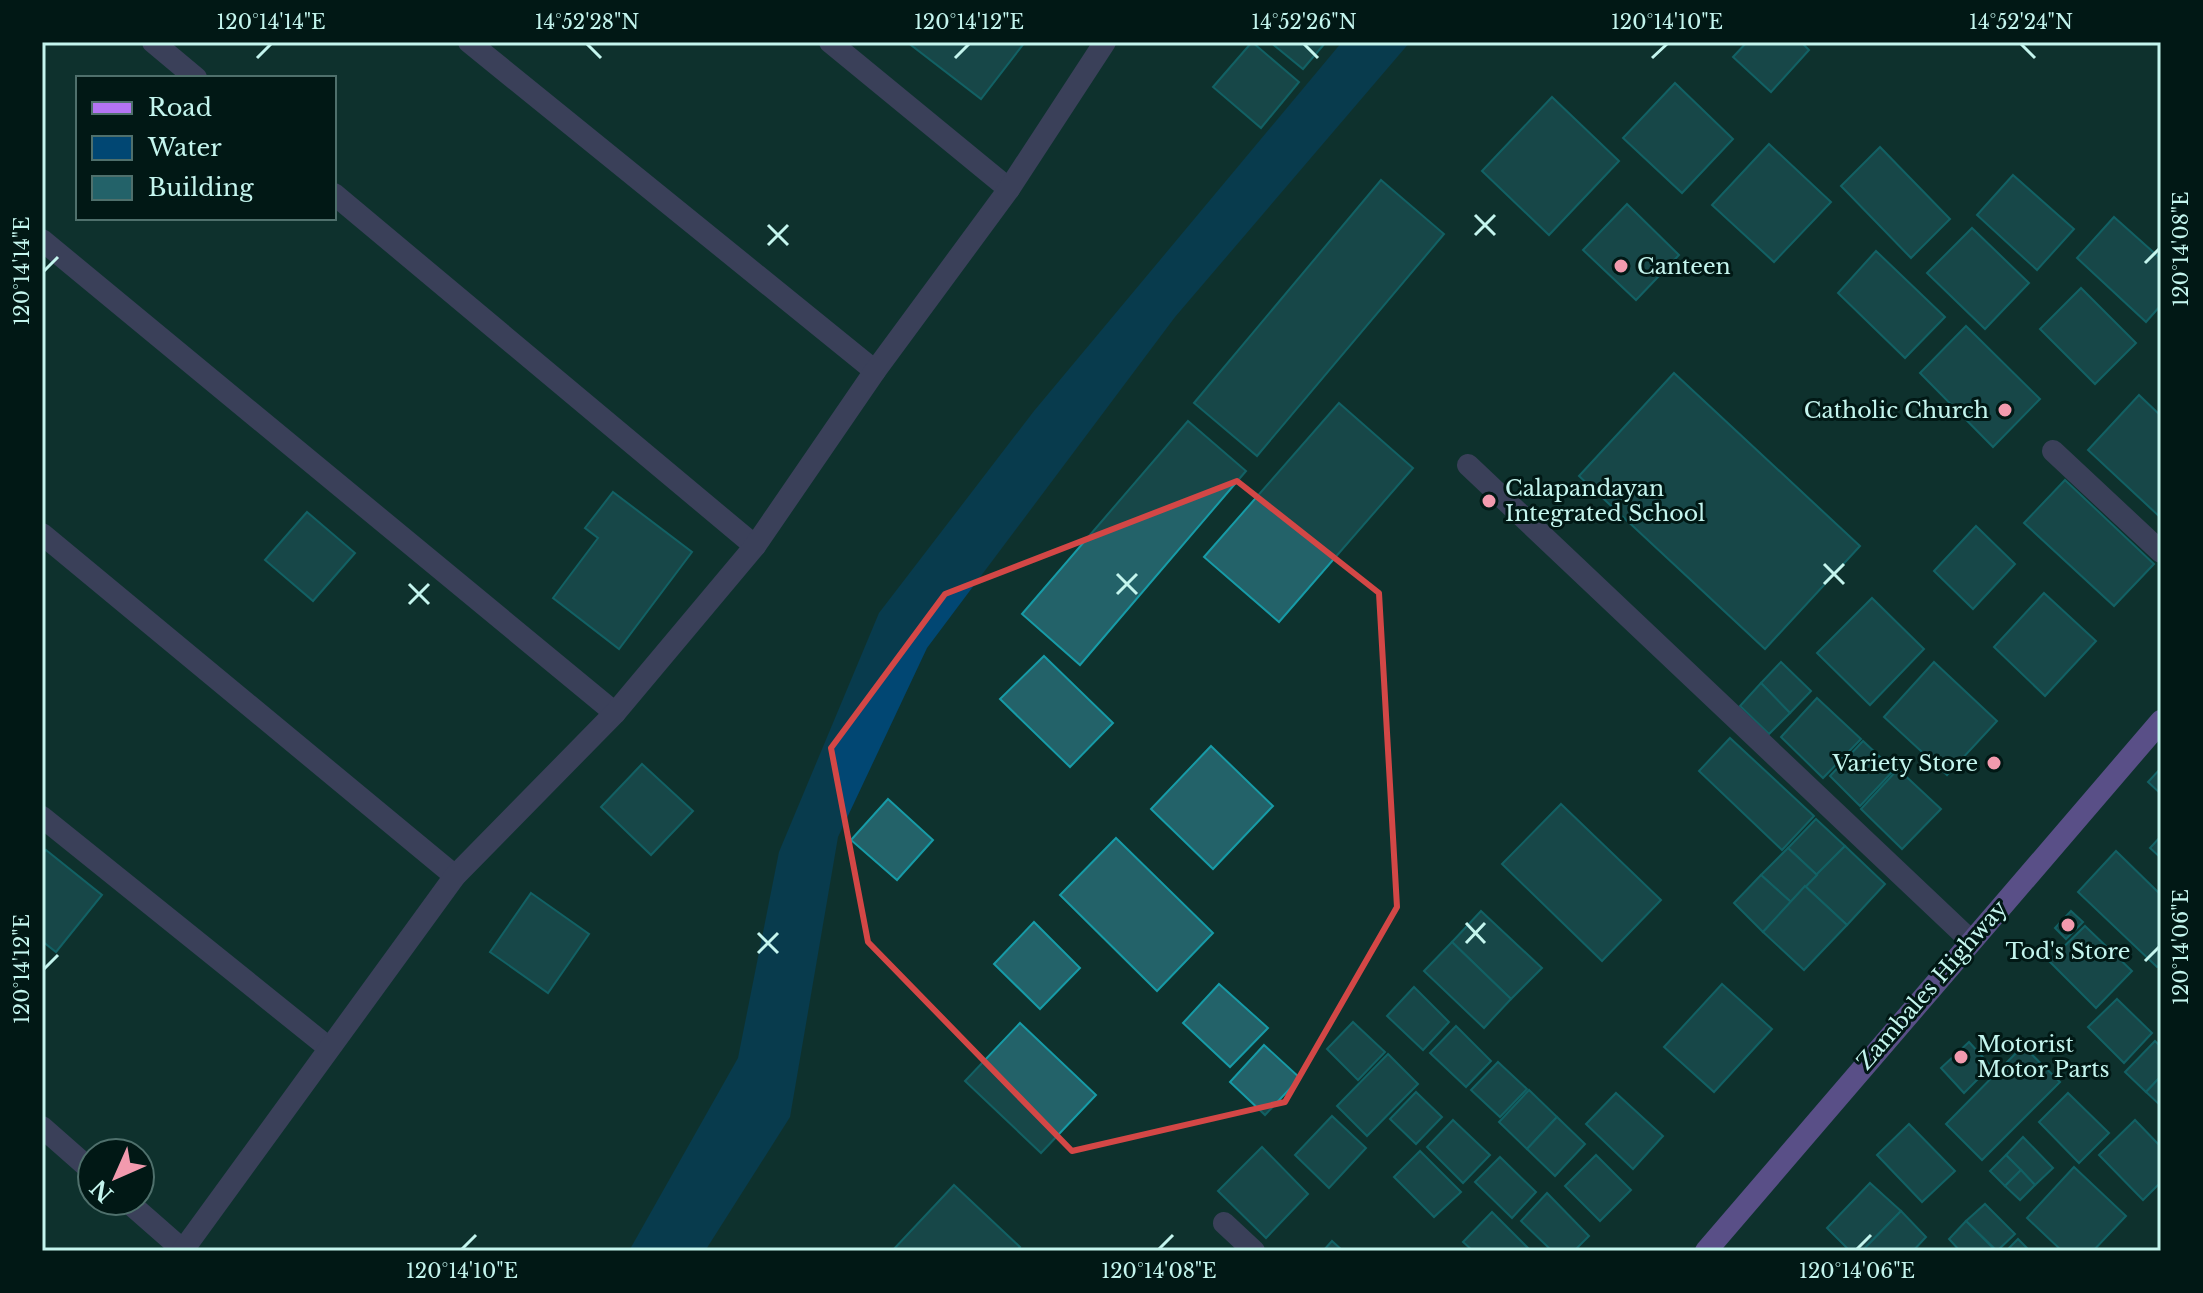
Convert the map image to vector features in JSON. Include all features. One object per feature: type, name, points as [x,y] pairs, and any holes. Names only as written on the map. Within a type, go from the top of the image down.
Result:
[{"type":"main road","name":"Zambales Highway","points":[[1706,1251],[2161,721]]},
{"type":"street","points":[[153,42],[194,76]]},
{"type":"street","points":[[469,42],[875,371]]},
{"type":"street","points":[[830,42],[1009,189]]},
{"type":"street","points":[[146,1217],[184,1250],[455,876],[615,713],[755,546],[875,371],[1009,189],[1105,42]]},
{"type":"street","points":[[336,196],[755,546]]},
{"type":"street","points":[[42,240],[615,713]]},
{"type":"street","points":[[2053,451],[2161,552]]},
{"type":"street","points":[[1468,465],[1971,941]]},
{"type":"street","points":[[42,534],[455,876]]},
{"type":"street","points":[[42,817],[329,1048]]},
{"type":"street","points":[[42,1127],[76,1157]]},
{"type":"street","points":[[1224,1223],[1254,1251]]},
{"type":"highlighted area","points":[[1237,481],[1379,593],[1397,907],[1285,1102],[1072,1151],[868,942],[831,748],[945,594]]},
{"type":"water","points":[[1342,42],[1410,42],[1175,317],[927,648],[838,837],[790,1117],[705,1251],[629,1251],[738,1058],[779,852],[879,613],[1034,411]]},
{"type":"building","points":[[907,42],[1025,42],[981,99]]},
{"type":"building","points":[[1252,42],[1299,82],[1261,128],[1213,87]]},
{"type":"building","points":[[1270,42],[1326,42],[1303,69]]},
{"type":"building","points":[[1747,42],[1801,42],[1809,50],[1771,92],[1733,57]]},
{"type":"building","points":[[1675,83],[1733,139],[1682,193],[1623,138]]},
{"type":"building","points":[[1552,97],[1619,161],[1549,235],[1482,171]]},
{"type":"building","points":[[1769,144],[1831,202],[1774,262],[1712,205]]},
{"type":"building","points":[[1880,147],[1950,219],[1911,258],[1841,186]]},
{"type":"building","points":[[2013,175],[2074,229],[2037,270],[1977,215]]},
{"type":"building","points":[[1381,180],[1444,234],[1257,456],[1194,403]]},
{"type":"building","points":[[1627,204],[1679,255],[1636,300],[1583,250]]},
{"type":"building","points":[[2114,217],[2161,259],[2161,305],[2146,322],[2077,258]]},
{"type":"building","points":[[1972,228],[2029,283],[1985,329],[1927,273]]},
{"type":"building","points":[[1876,251],[1945,317],[1905,358],[1838,293]]},
{"type":"building","points":[[2081,288],[2136,343],[2095,384],[2040,329]]},
{"type":"building","points":[[1966,326],[2040,399],[1993,447],[1920,373]]},
{"type":"building","points":[[1674,373],[1860,546],[1765,649],[1579,476]]},
{"type":"building","points":[[2139,395],[2161,416],[2161,518],[2088,450]]},
{"type":"building","points":[[1339,403],[1413,468],[1279,622],[1204,557]]},
{"type":"building","points":[[1188,421],[1246,471],[1080,665],[1022,614]]},
{"type":"building","points":[[2065,480],[2154,564],[2114,606],[2024,523]]},
{"type":"building","points":[[613,492],[692,552],[619,649],[553,598],[598,538],[585,528]]},
{"type":"building","points":[[307,512],[355,553],[313,601],[265,560]]},
{"type":"building","points":[[1976,526],[2015,564],[1973,609],[1934,571]]},
{"type":"building","points":[[2044,593],[2096,641],[2045,696],[1994,647]]},
{"type":"building","points":[[1872,598],[1924,649],[1870,705],[1817,653]]},
{"type":"building","points":[[1044,656],[1113,723],[1070,767],[1000,699]]},
{"type":"building","points":[[1781,662],[1811,691],[1790,713],[1761,683]]},
{"type":"building","points":[[1934,662],[1997,721],[1947,775],[1884,717]]},
{"type":"building","points":[[1761,683],[1790,713],[1769,734],[1740,706]]},
{"type":"building","points":[[1817,698],[1861,739],[1823,778],[1781,737]]},
{"type":"building","points":[[1730,738],[1814,816],[1782,850],[1699,771]]},
{"type":"building","points":[[1863,741],[1894,770],[1860,806],[1830,776]]},
{"type":"building","points":[[1211,746],[1273,806],[1213,869],[1151,809]]},
{"type":"building","points":[[642,764],[693,811],[651,855],[601,807]]},
{"type":"building","points":[[2161,768],[2161,794],[2148,782]]},
{"type":"building","points":[[1898,769],[1941,809],[1902,849],[1861,809]]},
{"type":"building","points":[[888,799],[933,840],[897,880],[851,840]]},
{"type":"building","points":[[1561,804],[1661,900],[1602,961],[1502,864]]},
{"type":"building","points":[[1816,819],[1845,846],[1817,875],[1788,848]]},
{"type":"building","points":[[2161,836],[2161,858],[2150,848]]},
{"type":"building","points":[[1116,838],[1213,933],[1157,991],[1060,895]]},
{"type":"building","points":[[1845,846],[1885,884],[1847,925],[1805,886]]},
{"type":"building","points":[[1788,848],[1817,875],[1791,902],[1761,875]]},
{"type":"building","points":[[46,850],[102,895],[56,952],[42,941],[42,855]]},
{"type":"building","points":[[2116,851],[2161,895],[2161,964],[2157,967],[2078,892]]},
{"type":"building","points":[[1761,875],[1791,902],[1763,932],[1734,903]]},
{"type":"building","points":[[1805,886],[1847,925],[1804,970],[1763,932]]},
{"type":"building","points":[[531,893],[589,934],[548,993],[490,952]]},
{"type":"building","points":[[1481,911],[1542,968],[1511,999],[1452,942]]},
{"type":"building","points":[[2071,911],[2083,922],[2066,939],[2055,928]]},
{"type":"building","points":[[1034,922],[1080,968],[1040,1009],[994,964]]},
{"type":"building","points":[[2085,926],[2132,971],[2096,1008],[2049,961]]},
{"type":"building","points":[[1452,942],[1511,999],[1484,1028],[1424,971]]},
{"type":"building","points":[[1219,984],[1268,1028],[1230,1067],[1183,1023]]},
{"type":"building","points":[[1722,984],[1772,1029],[1714,1092],[1664,1047]]},
{"type":"building","points":[[1414,987],[1449,1022],[1423,1050],[1387,1016]]},
{"type":"building","points":[[2117,999],[2152,1033],[2124,1063],[2088,1027]]},
{"type":"building","points":[[1353,1022],[1385,1052],[1358,1080],[1327,1049]]},
{"type":"building","points":[[1020,1023],[1096,1095],[1041,1153],[965,1081]]},
{"type":"building","points":[[1456,1026],[1491,1061],[1466,1087],[1430,1053]]},
{"type":"building","points":[[2155,1041],[2161,1047],[2161,1076],[2146,1092],[2125,1072]]},
{"type":"building","points":[[1969,1042],[1991,1066],[1964,1093],[1941,1068]]},
{"type":"building","points":[[1264,1045],[1300,1078],[1265,1115],[1230,1082]]},
{"type":"building","points":[[2023,1046],[2060,1082],[1982,1160],[1946,1124]]},
{"type":"building","points":[[1388,1054],[1418,1084],[1367,1136],[1337,1106]]},
{"type":"building","points":[[1498,1062],[1527,1089],[1500,1117],[1471,1090]]},
{"type":"building","points":[[2161,1076],[2161,1106],[2146,1092]]},
{"type":"building","points":[[1529,1090],[1557,1117],[1527,1149],[1499,1122]]},
{"type":"building","points":[[1416,1092],[1442,1117],[1416,1144],[1390,1119]]},
{"type":"building","points":[[1616,1093],[1663,1136],[1633,1169],[1586,1124]]},
{"type":"building","points":[[2068,1093],[2109,1133],[2079,1163],[2039,1122]]},
{"type":"building","points":[[1332,1116],[1366,1148],[1329,1188],[1295,1155]]},
{"type":"building","points":[[1557,1117],[1585,1144],[1555,1176],[1527,1149]]},
{"type":"building","points":[[1453,1120],[1490,1155],[1463,1183],[1427,1147]]},
{"type":"building","points":[[2135,1120],[2161,1147],[2161,1182],[2143,1200],[2099,1155]]},
{"type":"building","points":[[1909,1124],[1955,1171],[1922,1202],[1877,1155]]},
{"type":"building","points":[[2023,1137],[2053,1168],[2035,1185],[2006,1155]]},
{"type":"building","points":[[1262,1147],[1308,1194],[1266,1238],[1218,1191]]},
{"type":"building","points":[[1420,1151],[1461,1192],[1434,1217],[1394,1177]]},
{"type":"building","points":[[1596,1155],[1631,1190],[1600,1221],[1565,1186]]},
{"type":"building","points":[[2006,1155],[2021,1170],[2005,1186],[1990,1171]]},
{"type":"building","points":[[1500,1157],[1536,1192],[1512,1218],[1475,1182]]},
{"type":"building","points":[[2074,1167],[2126,1216],[2093,1251],[2062,1251],[2027,1218]]},
{"type":"building","points":[[2021,1170],[2035,1185],[2020,1200],[2005,1186]]},
{"type":"building","points":[[1870,1183],[1901,1211],[1862,1251],[1850,1251],[1827,1228]]},
{"type":"building","points":[[954,1185],[1020,1247],[1016,1251],[892,1251]]},
{"type":"building","points":[[1547,1193],[1589,1236],[1574,1251],[1552,1251],[1521,1221]]},
{"type":"building","points":[[1985,1204],[2015,1234],[1997,1251],[1966,1221]]},
{"type":"building","points":[[1901,1211],[1926,1237],[1913,1251],[1862,1251]]},
{"type":"building","points":[[1492,1212],[1531,1251],[1473,1251],[1463,1242]]},
{"type":"building","points":[[1966,1221],[1996,1251],[1960,1251],[1949,1239]]},
{"type":"building","points":[[2018,1239],[2030,1251],[2006,1251]]},
{"type":"building","points":[[1332,1241],[1343,1251],[1323,1251]]},
{"type":"place","name":"Canteen","points":[[1621,266]]},
{"type":"place","name":"Catholic Church","points":[[2005,410]]},
{"type":"place","name":"Calapandayan Integrated School","points":[[1489,501]]},
{"type":"place","name":"Variety Store","points":[[1994,763]]},
{"type":"place","name":"Tod's Store","points":[[2068,925]]},
{"type":"place","name":"Motorist Motor Parts","points":[[1961,1057]]}]
